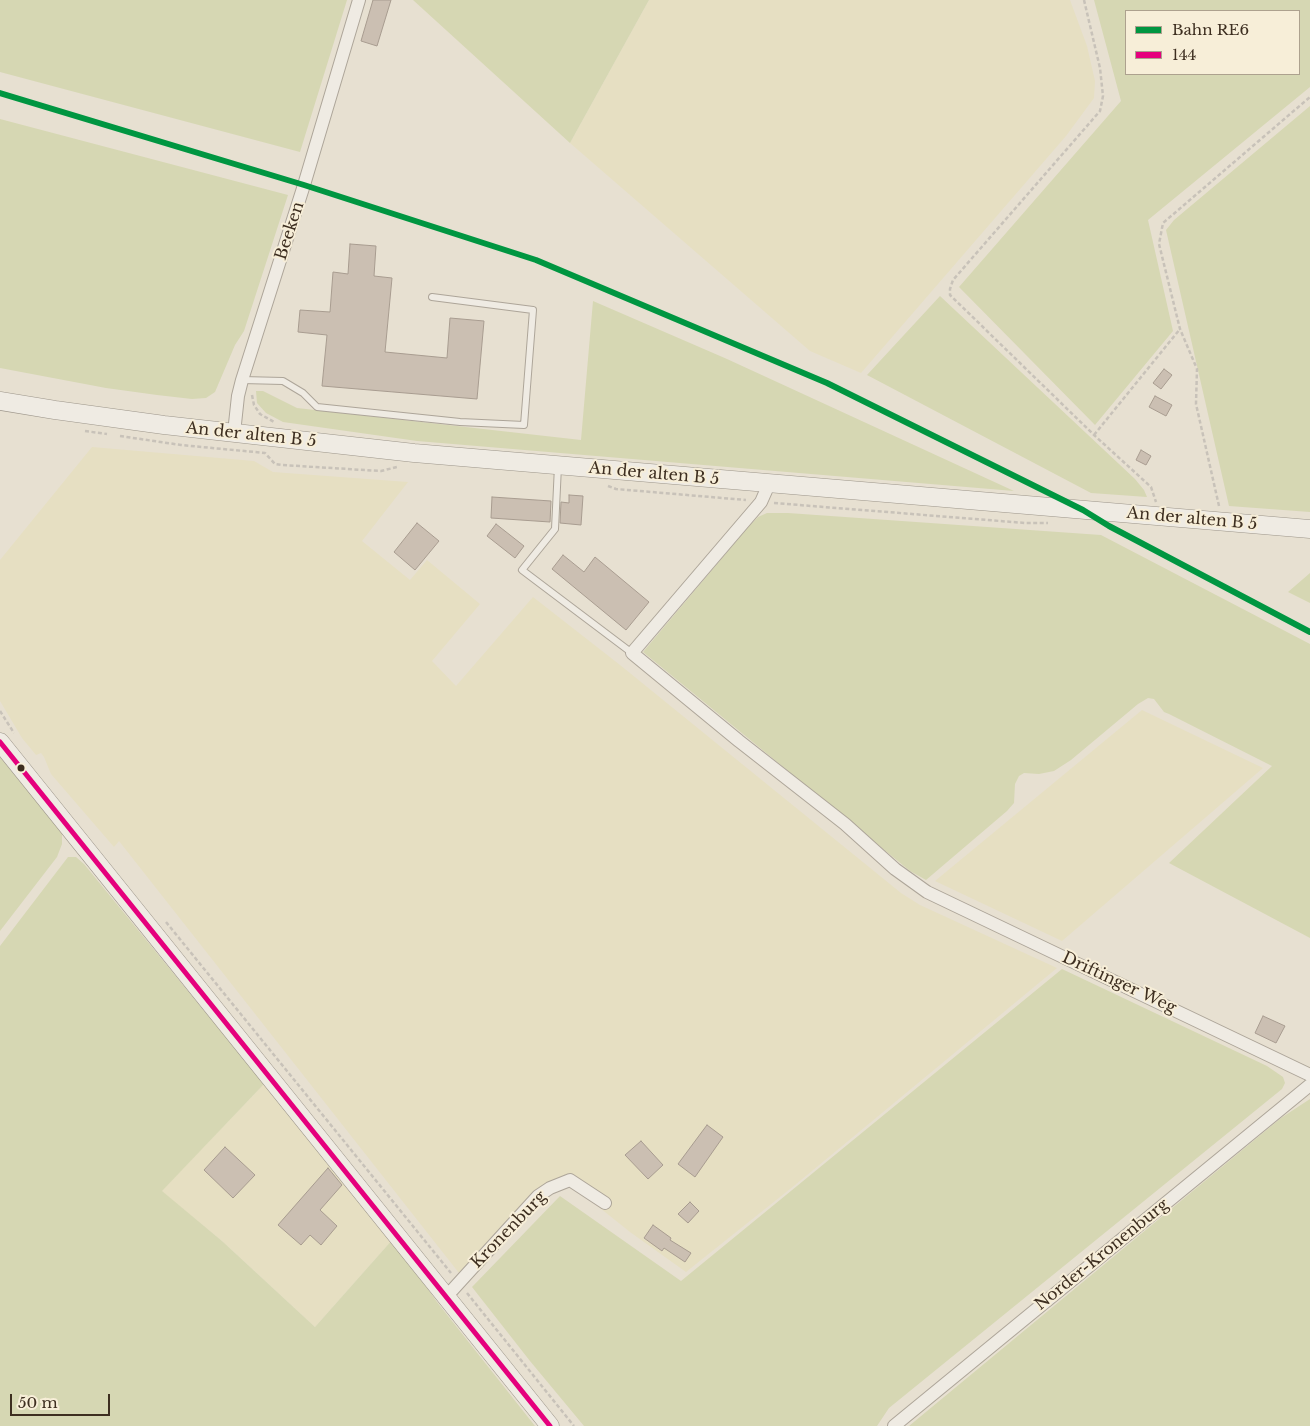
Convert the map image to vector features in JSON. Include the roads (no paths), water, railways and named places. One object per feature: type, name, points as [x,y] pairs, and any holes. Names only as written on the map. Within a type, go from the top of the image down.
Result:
[{"type":"main road","name":"An der alten B 5","points":[[0,400],[95,416],[414,453],[1310,529]]},
{"type":"main road","points":[[8,740],[84,848],[550,1426]]},
{"type":"street","name":"Beeken","points":[[234,433],[238,396],[242,380],[304,185],[359,0]]},
{"type":"street","points":[[632,653],[761,502],[770,484]]},
{"type":"street","name":"Driftinger Weg","points":[[632,653],[845,824],[895,869],[927,892],[1310,1075]]},
{"type":"street","name":"Norder-Kronenburg","points":[[894,1426],[1310,1085]]},
{"type":"street","name":"Kronenburg","points":[[446,1297],[538,1196],[550,1188],[570,1180],[605,1203]]},
{"type":"lane","points":[[242,380],[284,381],[303,393],[317,407],[460,422],[524,425],[533,310],[432,297]]},
{"type":"lane","points":[[558,466],[555,529],[522,570],[632,653]]},
{"type":"rail line","name":"RE6","points":[[0,93],[304,185],[536,260],[827,383],[1083,510],[1109,526],[1310,632]]}]
